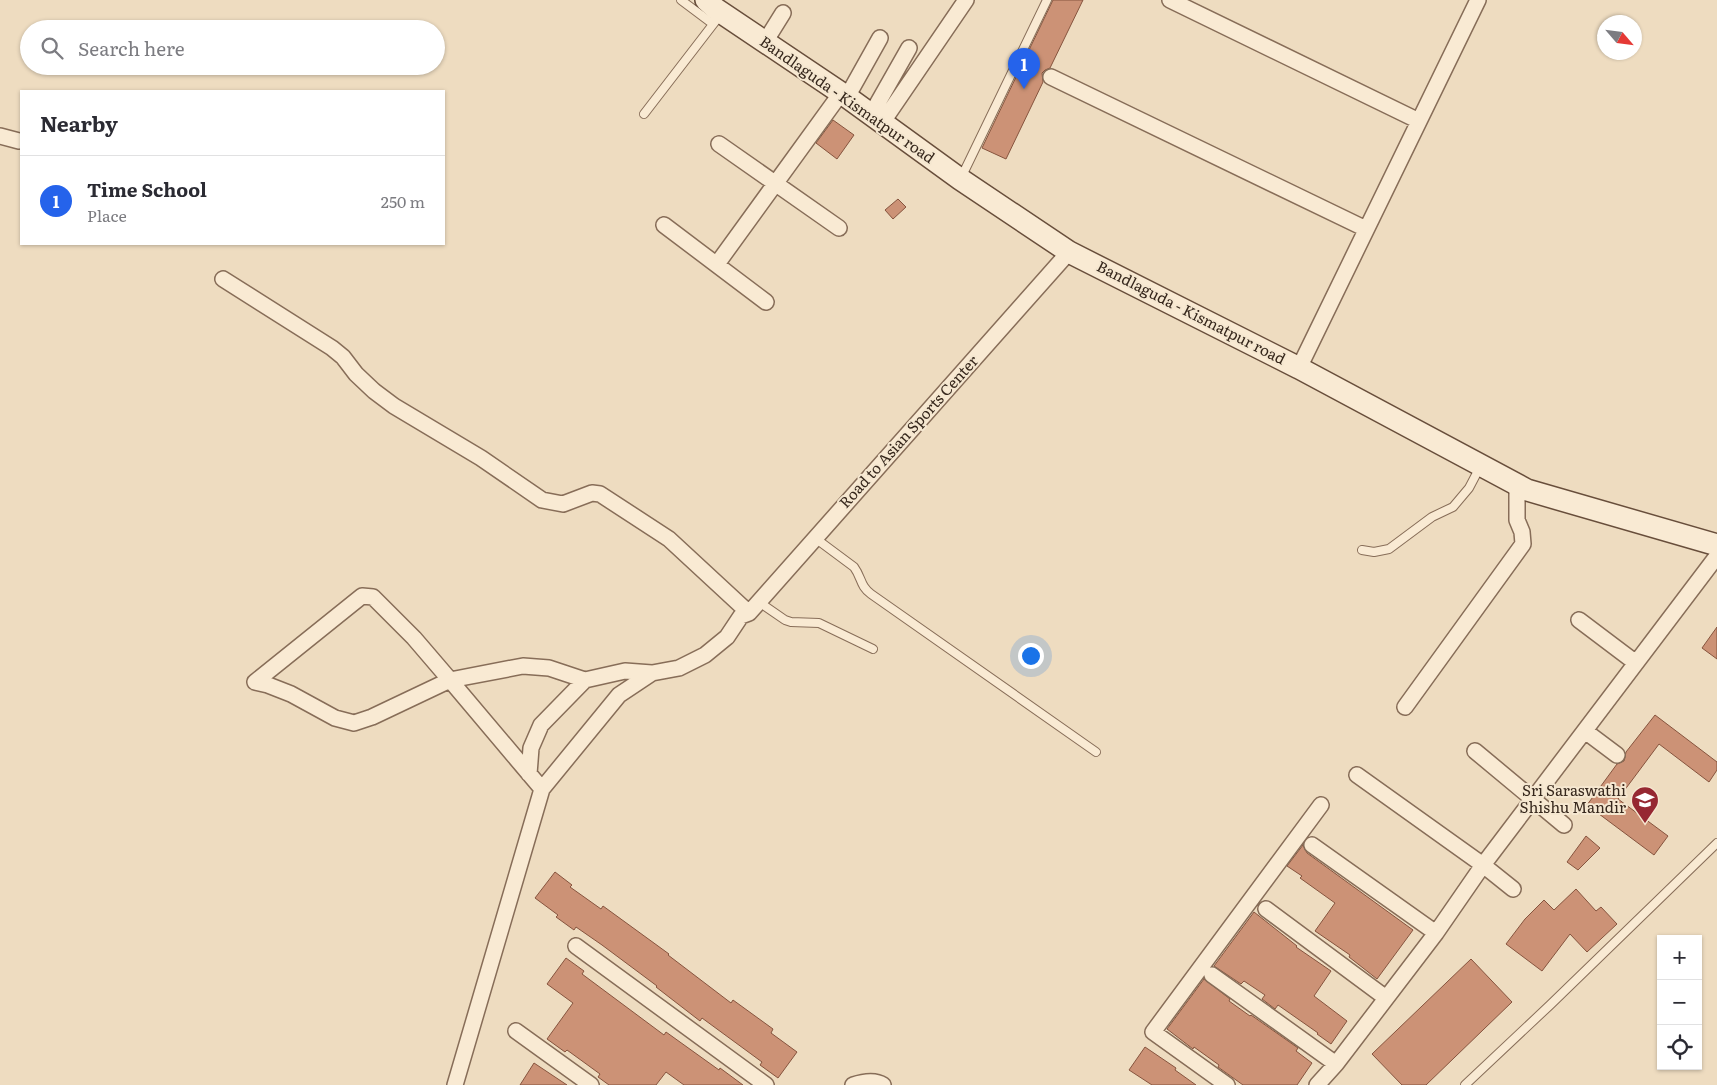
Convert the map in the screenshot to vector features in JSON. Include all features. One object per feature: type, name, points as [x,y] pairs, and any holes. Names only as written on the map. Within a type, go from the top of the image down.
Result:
[{"type":"street","points":[[877,119],[966,0]]},
{"type":"street","points":[[1170,0],[1419,121]]},
{"type":"street","points":[[1298,368],[1419,121],[1473,2]]},
{"type":"street","name":"Bandlaguda - Kismatpur road","points":[[714,12],[765,42],[844,95],[960,180],[1069,252],[1298,368],[1527,490],[1717,545]]},
{"type":"street","points":[[765,42],[783,13]]},
{"type":"street","points":[[717,264],[776,182],[844,95],[880,38]]},
{"type":"street","points":[[877,119],[909,48]]},
{"type":"street","points":[[1052,77],[1366,229]]},
{"type":"street","points":[[0,136],[19,141]]},
{"type":"street","points":[[719,144],[776,182],[839,228]]},
{"type":"street","points":[[664,225],[766,302]]},
{"type":"street","name":"Road to Asian Sports Center","points":[[652,673],[679,668],[705,656],[727,637],[741,616],[754,607],[1069,252]]},
{"type":"street","points":[[222,279],[332,348],[374,391],[394,406],[481,458],[542,500],[564,504],[592,493],[600,494],[668,539],[754,607]]},
{"type":"street","points":[[1405,707],[1523,544],[1522,532],[1517,520],[1517,484]]},
{"type":"street","points":[[1317,1085],[1336,1064],[1436,934],[1483,865],[1717,556]]},
{"type":"street","points":[[542,789],[450,680],[414,638],[373,597],[362,596],[256,682],[291,694],[335,718],[354,723],[372,717],[450,680],[524,666],[549,668],[585,680],[626,671],[652,673]]},
{"type":"street","points":[[1579,620],[1636,663]]},
{"type":"street","points":[[455,1085],[542,789],[619,694],[652,673]]},
{"type":"street","points":[[529,774],[531,748],[541,726],[585,680]]},
{"type":"street","points":[[1585,731],[1617,755]]},
{"type":"street","points":[[1475,751],[1564,825]]},
{"type":"street","points":[[1357,774],[1483,865],[1513,889]]},
{"type":"street","points":[[1227,1085],[1153,1032],[1321,805]]},
{"type":"street","points":[[1312,845],[1436,934]]},
{"type":"street","points":[[1266,909],[1386,998]]},
{"type":"street","points":[[576,946],[766,1085]]},
{"type":"street","points":[[1212,975],[1336,1064]]},
{"type":"street","points":[[516,1031],[591,1085]]},
{"type":"street","points":[[852,1085],[864,1081],[879,1082],[883,1085]]},
{"type":"lane","points":[[644,114],[714,12],[681,0]]},
{"type":"lane","points":[[960,180],[1047,0]]},
{"type":"lane","points":[[1362,550],[1374,552],[1389,549],[1423,522],[1453,507],[1469,488],[1481,465]]},
{"type":"lane","points":[[815,538],[854,567],[865,589],[871,594],[1096,752]]},
{"type":"lane","points":[[754,607],[791,622],[818,623],[873,649]]},
{"type":"lane","points":[[1465,1085],[1714,852],[1717,843]]},
{"type":"building","points":[[1053,0],[1083,0],[1050,68],[1042,73],[1043,82],[1006,159],[982,148]]},
{"type":"building","points":[[833,120],[854,135],[837,159],[816,143]]},
{"type":"building","points":[[898,199],[906,207],[893,219],[885,210]]},
{"type":"building","points":[[1717,627],[1717,659],[1702,648]]},
{"type":"building","points":[[1655,715],[1717,762],[1717,770],[1709,782],[1659,744],[1618,799],[1668,836],[1654,855],[1587,805],[1617,764],[1624,761],[1626,752]]},
{"type":"building","points":[[1586,836],[1600,848],[1578,870],[1567,862]]},
{"type":"building","points":[[1303,845],[1307,853],[1413,930],[1377,979],[1349,957],[1350,955],[1315,931],[1335,903],[1300,878],[1302,876],[1287,866]]},
{"type":"building","points":[[555,872],[572,885],[570,887],[601,909],[603,906],[669,954],[731,1003],[733,1000],[773,1029],[771,1033],[797,1052],[778,1078],[760,1065],[762,1062],[702,1018],[700,1021],[602,945],[576,927],[574,930],[556,917],[558,915],[535,898]]},
{"type":"building","points":[[1576,889],[1596,911],[1601,907],[1617,924],[1587,952],[1570,934],[1542,971],[1506,944],[1525,919],[1544,900],[1554,910]]},
{"type":"building","points":[[1254,912],[1296,947],[1331,971],[1314,996],[1347,1021],[1331,1044],[1278,1005],[1275,1009],[1262,999],[1265,995],[1244,981],[1241,984],[1214,966]]},
{"type":"building","points":[[566,958],[584,971],[582,974],[664,1035],[666,1032],[743,1085],[684,1085],[666,1072],[656,1085],[609,1085],[598,1077],[600,1074],[567,1050],[565,1052],[547,1039],[573,1003],[547,984]]},
{"type":"building","points":[[1471,959],[1512,1002],[1426,1085],[1402,1085],[1372,1054]]},
{"type":"building","points":[[1204,979],[1230,999],[1229,1001],[1298,1048],[1296,1051],[1312,1063],[1297,1085],[1243,1085],[1218,1067],[1219,1065],[1194,1047],[1193,1049],[1167,1029]]},
{"type":"building","points":[[1145,1047],[1176,1068],[1175,1070],[1196,1085],[1152,1085],[1129,1070]]},
{"type":"building","points":[[534,1063],[567,1085],[520,1085]]},
{"type":"place","name":"Time School","points":[[1024,89]]},
{"type":"place","name":"Sri Saraswathi Shishu Mandir","points":[[1645,824]]}]
